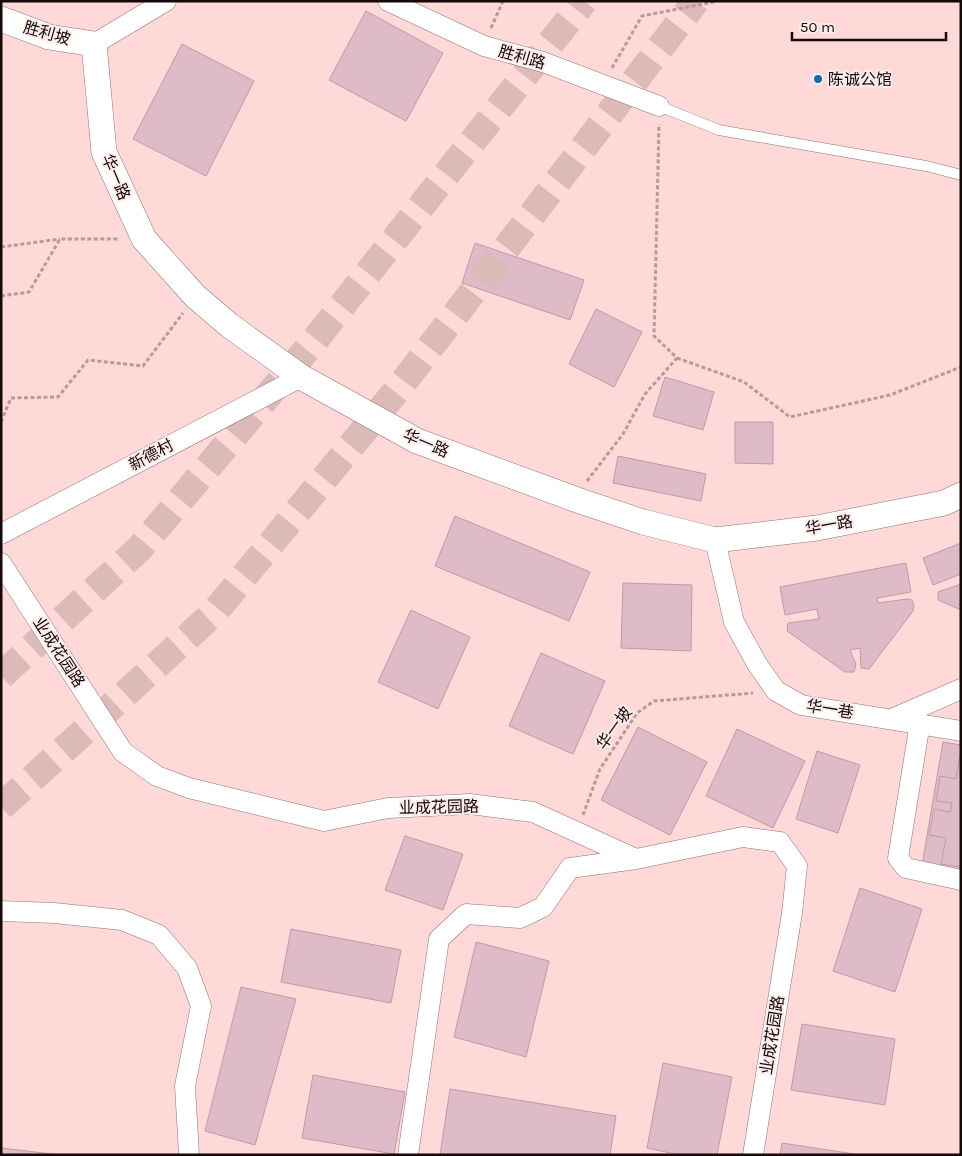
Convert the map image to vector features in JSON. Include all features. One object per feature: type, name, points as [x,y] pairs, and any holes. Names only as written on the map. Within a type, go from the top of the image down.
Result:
[{"type":"street","points":[[94,44],[166,1]]},
{"type":"street","name":"胜利路","points":[[388,1],[484,46],[543,62],[660,106]]},
{"type":"street","name":"胜利坡","points":[[1,19],[49,38],[94,44]]},
{"type":"street","name":"华一路","points":[[94,44],[104,152],[144,239],[195,296],[229,324],[301,377],[417,441],[643,522],[715,540],[817,528],[944,503],[961,495]]},
{"type":"street","name":"新德村","points":[[1,534],[301,377]]},
{"type":"street","name":"华一巷","points":[[715,540],[734,622],[757,664],[776,691],[800,705],[961,731]]},
{"type":"street","name":"业成花园路","points":[[1,563],[123,752],[157,776],[189,788],[324,821],[388,808],[470,804],[533,812],[636,858],[743,837],[780,842],[797,866],[792,913],[753,1155]]},
{"type":"street","points":[[892,719],[961,689]]},
{"type":"street","points":[[920,723],[898,858],[906,868],[961,880]]},
{"type":"street","points":[[408,1155],[440,939],[466,914],[520,918],[542,907],[570,868],[636,858]]},
{"type":"street","points":[[1,911],[54,913],[122,920],[158,935],[187,968],[201,1006],[184,1086],[189,1155]]},
{"type":"lane","points":[[660,106],[719,130],[926,166],[961,175]]},
{"type":"path","points":[[484,46],[503,1]]},
{"type":"path","points":[[603,84],[642,16],[718,1]]},
{"type":"path","points":[[660,106],[654,336],[677,358],[744,382],[790,417],[890,394],[961,367]]},
{"type":"path","points":[[1,247],[60,239],[144,239]]},
{"type":"path","points":[[1,296],[29,292],[60,239]]},
{"type":"path","points":[[1,422],[11,398],[58,397],[88,360],[143,366],[195,296]]},
{"type":"path","points":[[580,501],[585,484],[624,434],[645,394],[677,358]]},
{"type":"path","name":"华一坡","points":[[577,832],[600,769],[637,712],[654,701],[776,691]]},
{"type":"building","points":[[366,11],[443,53],[406,121],[329,80]]},
{"type":"building","points":[[182,44],[254,81],[206,176],[133,139]]},
{"type":"building","points":[[475,243],[584,280],[570,320],[462,283]]},
{"type":"building","points":[[596,309],[642,332],[614,387],[569,364]]},
{"type":"building","points":[[665,377],[714,392],[703,430],[653,416]]},
{"type":"building","points":[[735,422],[773,422],[773,464],[735,463]]},
{"type":"building","points":[[618,456],[706,474],[701,501],[613,483]]},
{"type":"building","points":[[455,516],[590,572],[569,621],[435,566]]},
{"type":"building","points":[[961,543],[961,574],[933,585],[923,558]]},
{"type":"building","points":[[906,563],[911,592],[877,598],[878,603],[912,600],[913,611],[869,669],[861,668],[860,648],[850,650],[856,664],[854,672],[845,672],[787,631],[788,623],[819,619],[817,609],[785,615],[780,587]]},
{"type":"building","points":[[623,583],[692,585],[691,651],[621,648]]},
{"type":"building","points":[[961,584],[961,610],[938,600],[938,592]]},
{"type":"building","points":[[411,610],[470,637],[438,709],[378,682]]},
{"type":"building","points":[[541,653],[605,681],[573,754],[509,726]]},
{"type":"building","points":[[638,727],[707,762],[670,835],[601,800]]},
{"type":"building","points":[[737,729],[805,761],[773,828],[706,796]]},
{"type":"building","points":[[943,742],[961,745],[961,872],[922,865]]},
{"type":"building","points":[[817,751],[860,765],[838,833],[796,819]]},
{"type":"building","points":[[960,756],[961,867],[941,864],[946,838],[929,835],[934,809],[950,812],[952,803],[936,801],[940,776],[956,779]]},
{"type":"building","points":[[405,836],[463,854],[443,910],[385,890]]},
{"type":"building","points":[[860,888],[922,909],[895,992],[833,971]]},
{"type":"building","points":[[291,929],[401,950],[391,1003],[281,982]]},
{"type":"building","points":[[476,942],[549,961],[526,1057],[454,1037]]},
{"type":"building","points":[[241,987],[296,999],[255,1145],[205,1131]]},
{"type":"building","points":[[802,1024],[895,1039],[885,1105],[791,1090]]},
{"type":"building","points":[[663,1063],[732,1077],[717,1155],[679,1155],[647,1148]]},
{"type":"building","points":[[313,1075],[405,1092],[394,1154],[302,1138]]},
{"type":"building","points":[[450,1089],[616,1116],[610,1155],[440,1155]]},
{"type":"building","points":[[782,1143],[861,1155],[780,1155]]},
{"type":"building","points":[[1,1148],[61,1155],[1,1155]]},
{"type":"tunnel","points":[[1,676],[139,549],[314,341],[584,1]]},
{"type":"tunnel","points":[[1,807],[214,613],[402,384],[696,1]]},
{"type":"place","name":"陈诚公馆","points":[[818,79]]}]
